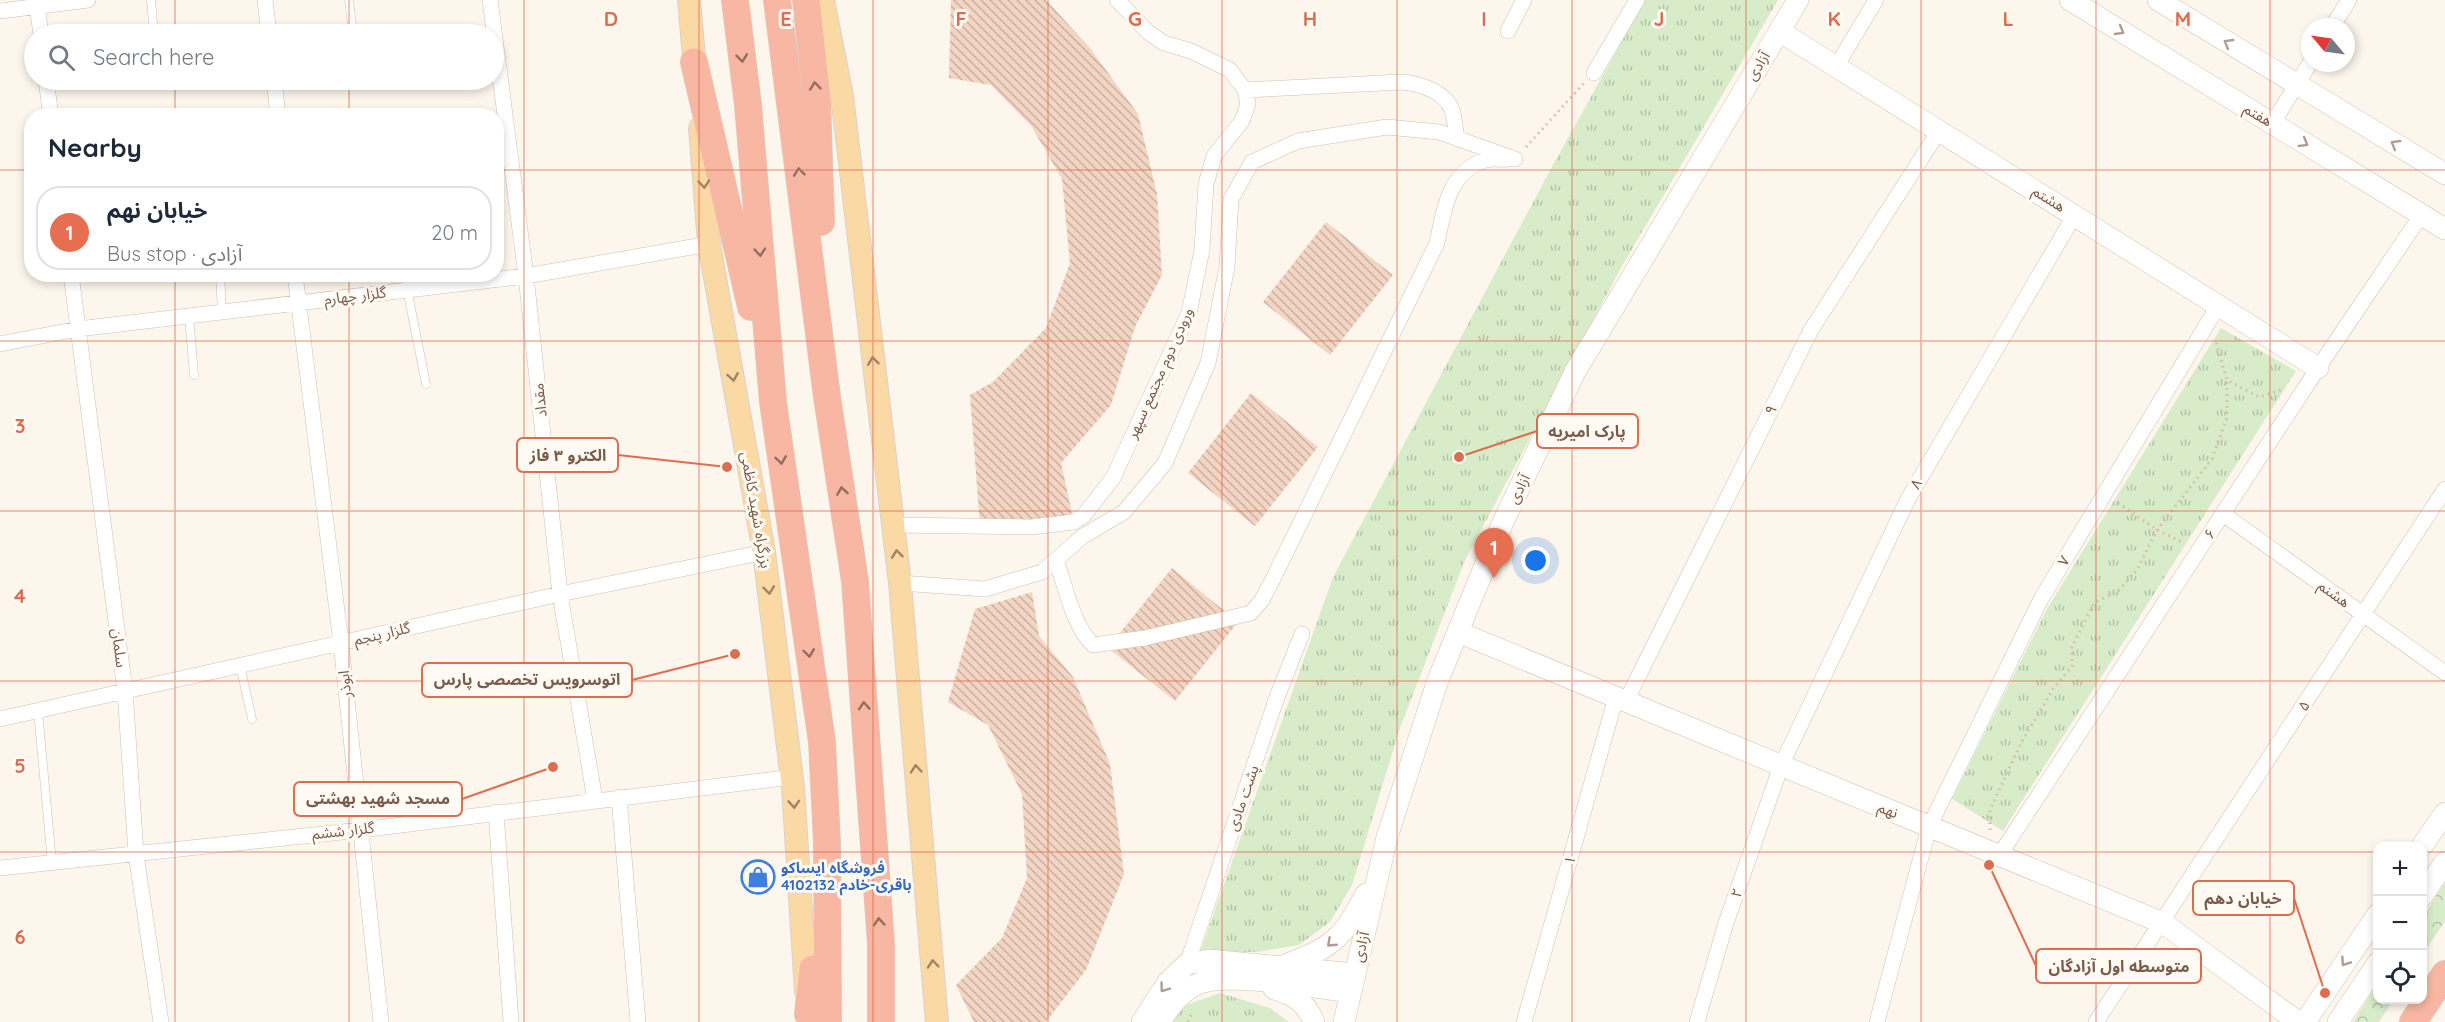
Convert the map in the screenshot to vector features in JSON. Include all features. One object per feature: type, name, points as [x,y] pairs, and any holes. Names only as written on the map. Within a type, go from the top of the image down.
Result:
[{"type":"highway","name":"بزرگراه شهید کاظمی","points":[[735,0],[748,105],[773,402],[822,742],[826,843],[814,1019]]},
{"type":"highway","points":[[777,0],[827,397],[855,581],[880,944],[881,1022]]},
{"type":"highway","points":[[806,0],[817,101],[827,397]]},
{"type":"highway","points":[[694,62],[773,402]]},
{"type":"highway","points":[[2413,1022],[2445,974]]},
{"type":"main road","name":"بزرگراه شهید کاظمی","points":[[689,0],[709,244],[764,552],[792,777],[814,1019]]},
{"type":"main road","points":[[823,0],[842,96],[900,583],[937,1022]]},
{"type":"street","points":[[0,11],[37,3],[88,0]]},
{"type":"street","points":[[265,0],[268,24]]},
{"type":"street","name":"مقداد","points":[[490,0],[493,24]]},
{"type":"street","points":[[1117,0],[1149,33],[1164,43],[1191,51],[1230,70],[1245,90],[1401,81],[1418,83],[1432,90],[1451,108],[1457,138]]},
{"type":"street","points":[[1508,31],[1524,0]]},
{"type":"street","points":[[1594,73],[1637,0]]},
{"type":"street","name":"آزادی","points":[[1344,1022],[1387,837],[1438,680],[1503,522],[1575,372],[1798,0]]},
{"type":"street","points":[[1836,67],[1876,0]]},
{"type":"street","name":"هفتم","points":[[2070,0],[2445,229]]},
{"type":"street","points":[[2158,0],[2445,174]]},
{"type":"street","points":[[2338,18],[2349,0]]},
{"type":"street","points":[[37,3],[40,24]]},
{"type":"street","name":"هشتم","points":[[1779,31],[2074,216],[2214,313],[2314,375]]},
{"type":"street","points":[[2272,124],[2305,72]]},
{"type":"street","points":[[47,90],[50,108]]},
{"type":"street","points":[[275,90],[277,108]]},
{"type":"street","name":"مقداد","points":[[502,90],[526,276],[560,594],[595,800]]},
{"type":"street","name":"ورودی دوم مجتمع سپهر","points":[[893,525],[1031,526],[1074,522],[1084,515],[1113,478],[1189,313],[1202,250],[1206,184],[1214,156],[1242,121],[1248,104],[1245,90]]},
{"type":"street","points":[[900,583],[985,589],[1042,572],[1083,536],[1124,512],[1165,463],[1208,363],[1227,267],[1231,199],[1252,162],[1298,141],[1387,127],[1439,132],[1515,159]]},
{"type":"street","name":"۹","points":[[1621,699],[1811,330],[1939,131]]},
{"type":"street","points":[[1056,560],[1078,624],[1092,645],[1145,638],[1251,613],[1262,600],[1273,579],[1437,243],[1447,200],[1460,173],[1486,160],[1515,159]]},
{"type":"street","name":"۶","points":[[1995,854],[2422,214]]},
{"type":"street","name":"۸","points":[[1781,766],[1908,499],[2074,216]]},
{"type":"street","name":"گلزار چهارم","points":[[504,279],[709,244]]},
{"type":"street","name":"سلمان","points":[[72,282],[125,691],[136,854],[160,1022]]},
{"type":"street","name":"ابوذر","points":[[296,282],[341,643],[381,1022]]},
{"type":"street","name":"گلزار چهارم","points":[[0,344],[78,329],[475,282]]},
{"type":"street","name":"۷","points":[[1877,1022],[1929,827],[2041,599],[2214,313]]},
{"type":"street","name":"۵","points":[[2096,1022],[2163,923],[2445,489]]},
{"type":"street","name":"هشنم","points":[[2223,514],[2445,673]]},
{"type":"street","name":"گلزار پنجم","points":[[0,719],[560,594],[764,552]]},
{"type":"street","name":"نهم","points":[[1458,632],[2163,923],[2298,1022]]},
{"type":"street","name":"پشت مادی","points":[[1187,964],[1276,697],[1302,634]]},
{"type":"street","name":"۱","points":[[1524,1022],[1621,699]]},
{"type":"street","name":"۲","points":[[1697,1022],[1726,923],[1781,766]]},
{"type":"street","name":"گلزار ششم","points":[[0,868],[361,830],[792,777]]},
{"type":"street","points":[[619,797],[638,1022]]},
{"type":"street","points":[[496,812],[512,1022]]},
{"type":"street","points":[[2425,842],[2445,813]]},
{"type":"street","points":[[1281,967],[1322,951],[1348,927],[1366,894],[1387,837]]},
{"type":"street","points":[[2427,889],[2445,862]]},
{"type":"street","points":[[2305,1022],[2373,921]]},
{"type":"street","points":[[1142,1022],[1168,982],[1187,964],[1209,960],[1281,967],[1353,983]]},
{"type":"street","points":[[1187,964],[1191,988]]},
{"type":"street","points":[[2338,1022],[2373,970]]},
{"type":"street","points":[[1160,1022],[1183,992],[1203,982],[1239,980],[1353,983]]},
{"type":"street","points":[[1239,980],[1288,993],[1308,1007],[1314,1022]]},
{"type":"lane","points":[[151,0],[153,24]]},
{"type":"lane","points":[[349,0],[352,24]]},
{"type":"lane","points":[[220,282],[222,312]]},
{"type":"lane","points":[[406,282],[426,384]]},
{"type":"lane","points":[[189,316],[194,375]]},
{"type":"lane","points":[[240,665],[252,719]]},
{"type":"lane","points":[[38,711],[52,862]]},
{"type":"path","points":[[1515,159],[1594,73]]},
{"type":"path","points":[[1995,854],[1990,810],[2021,743],[2053,689],[2072,666],[2072,647],[2094,603],[2119,590],[2137,570],[2157,530],[2212,459],[2227,417],[2227,380],[2214,313]]},
{"type":"path","points":[[2227,380],[2259,397],[2314,375]]},
{"type":"path","points":[[2105,493],[2157,530],[2199,550]]},
{"type":"green space","points":[[1645,0],[1778,0],[1622,266],[1465,560],[1400,728],[1352,885],[1330,922],[1299,945],[1256,952],[1200,952],[1333,577],[1554,163]]},
{"type":"green space","points":[[2221,328],[2296,371],[2003,831],[1952,799],[2048,607]]},
{"type":"green space","points":[[2445,882],[2445,921],[2427,948],[2427,910]]},
{"type":"green space","points":[[2373,990],[2373,1004],[2390,1004],[2379,1022],[2353,1022]]},
{"type":"green space","points":[[1220,993],[1270,1008],[1289,1022],[1170,1022],[1178,1008]]},
{"type":"building","points":[[951,0],[1046,0],[1090,48],[1138,114],[1157,194],[1162,275],[1135,327],[1111,405],[1061,463],[1072,513],[1032,531],[980,525],[970,395],[993,382],[1046,328],[1070,263],[1062,179],[1032,127],[991,85],[949,78]]},
{"type":"building","points":[[1326,222],[1393,275],[1330,355],[1263,302]]},
{"type":"building","points":[[1251,393],[1318,447],[1255,526],[1188,473]]},
{"type":"building","points":[[1172,568],[1238,622],[1175,701],[1108,648]]},
{"type":"building","points":[[1032,592],[1039,636],[1073,677],[1110,764],[1124,874],[1086,970],[1046,1022],[974,1022],[956,985],[1002,938],[1027,878],[1022,794],[988,725],[948,702],[975,609]]},
{"type":"place","name":"پارک امیریه","points":[[1459,457]]},
{"type":"place","name":"الکترو ۳ فاز","points":[[727,467]]},
{"type":"place","name":"خیابان نهم","points":[[1494,578]]},
{"type":"place","name":"اتوسرویس تخصصی پارس","points":[[735,654]]},
{"type":"place","name":"مسجد شهید بهشتی","points":[[553,767]]},
{"type":"place","name":"متوسطه اول آزادگان","points":[[1989,865]]},
{"type":"place","name":"فروشگاه ایساکو باقری-خادم 4102132","points":[[758,877]]},
{"type":"place","name":"خیابان دهم","points":[[2325,993]]}]
